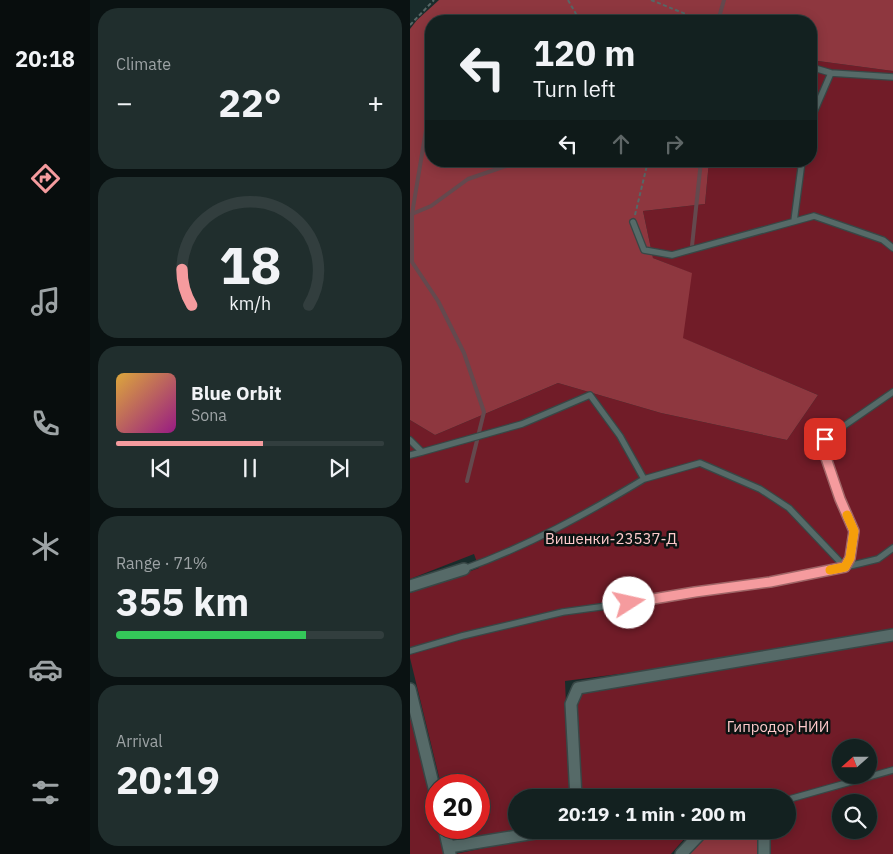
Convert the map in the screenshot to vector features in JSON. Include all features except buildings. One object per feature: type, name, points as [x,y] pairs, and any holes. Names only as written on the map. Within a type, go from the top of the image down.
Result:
[{"type":"street","points":[[410,586],[464,569]]},
{"type":"street","points":[[576,789],[571,704],[578,688],[893,635]]},
{"type":"street","points":[[410,689],[431,774]]},
{"type":"street","points":[[446,839],[448,852],[511,839]]},
{"type":"street","points":[[681,854],[695,839]]},
{"type":"street","points":[[764,839],[764,854]]},
{"type":"lane","points":[[817,69],[831,73],[893,77]]},
{"type":"lane","points":[[817,105],[831,73]]},
{"type":"lane","points":[[794,221],[801,167]]},
{"type":"lane","points":[[633,222],[644,250],[672,255],[814,216],[883,240],[892,247]]},
{"type":"lane","points":[[845,567],[850,558],[854,531],[840,499],[824,452],[825,439],[893,392]]},
{"type":"lane","points":[[410,455],[522,424],[590,395],[620,436],[644,479]]},
{"type":"lane","points":[[410,440],[422,452]]},
{"type":"lane","points":[[464,569],[494,558],[546,534],[594,509],[644,479],[700,463],[760,489],[789,508],[845,567]]},
{"type":"lane","points":[[410,651],[462,636],[563,612],[770,582],[845,567],[878,559],[893,548]]},
{"type":"lane","points":[[796,797],[893,770]]},
{"type":"path","points":[[410,24],[434,0]]},
{"type":"path","points":[[568,0],[577,15]]},
{"type":"path","points":[[651,0],[687,15]]},
{"type":"path","points":[[633,222],[647,167]]},
{"type":"green space","name":"Вишенки-23537-Д","points":[[817,61],[893,71],[893,631],[742,658],[565,681],[570,789],[508,789],[508,831],[490,834],[490,774],[438,774],[410,658],[410,593],[479,568],[474,554],[410,579],[410,420],[435,435],[558,383],[661,413],[787,440],[818,395],[682,338],[691,273],[653,258],[643,211],[705,204],[708,167],[817,167]]},
{"type":"green space","name":"Гипродор НИИ","points":[[893,641],[893,854],[769,854],[770,839],[796,839],[796,789],[579,789],[575,731],[578,705],[582,692]]},
{"type":"green space","points":[[410,708],[426,774],[425,839],[442,839],[445,854],[410,854]]},
{"type":"green space","points":[[528,839],[684,839],[671,854],[455,854]]},
{"type":"shaded area","points":[[439,0],[893,0],[893,71],[817,61],[817,15],[425,15],[425,167],[708,167],[705,204],[643,211],[653,258],[692,273],[683,338],[818,395],[787,440],[661,413],[558,383],[435,435],[410,420],[410,29]]},
{"type":"shaded area","points":[[700,839],[758,839],[757,854],[688,854]]},
{"type":"waterway","points":[[720,15],[724,0]]},
{"type":"waterway","points":[[425,136],[412,214],[412,262],[438,301],[464,353],[484,412],[467,481]]},
{"type":"waterway","points":[[412,214],[431,206],[468,179],[503,167]]},
{"type":"waterway","points":[[692,246],[700,167]]},
{"type":"slow traffic","points":[[830,570],[845,567],[850,558],[854,531],[847,515]]},
{"type":"route","points":[[629,603],[770,582],[845,567],[850,558],[854,531],[840,499],[824,452],[825,439]]}]
